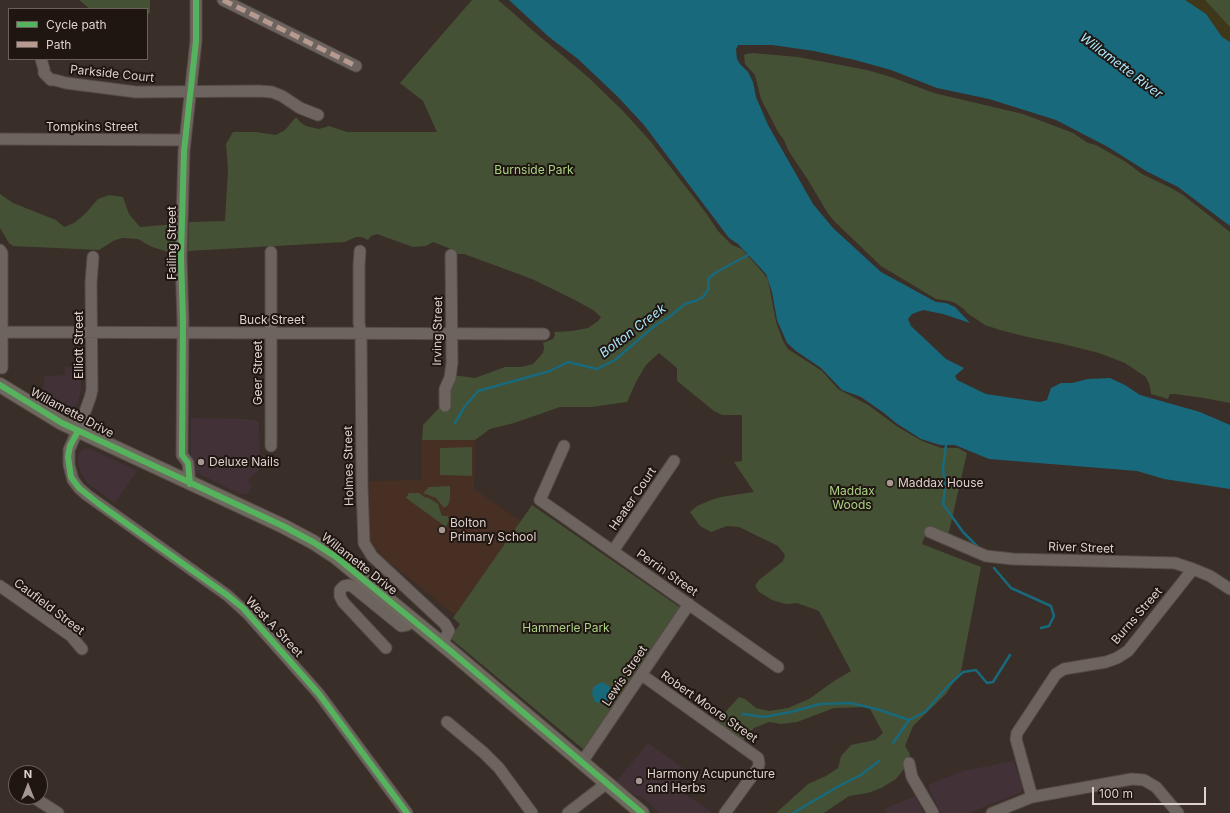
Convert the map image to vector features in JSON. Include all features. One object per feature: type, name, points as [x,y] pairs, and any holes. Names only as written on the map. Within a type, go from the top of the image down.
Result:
[{"type":"main road","name":"Willamette Drive","points":[[0,385],[62,424],[283,526],[313,542],[336,557],[442,644],[642,813]]},
{"type":"street","name":"Failing Street","points":[[190,484],[188,463],[182,454],[183,289],[181,257],[184,140],[196,32],[196,0]]},
{"type":"street","points":[[223,0],[356,66]]},
{"type":"street","name":"Parkside Court","points":[[43,64],[54,74],[55,80],[66,84],[136,92],[259,90],[272,92],[282,96],[300,108],[318,115]]},
{"type":"street","name":"Tompkins Street","points":[[0,139],[184,140]]},
{"type":"street","points":[[1,250],[2,368]]},
{"type":"street","name":"Holmes Street","points":[[360,251],[359,323],[361,334],[364,543],[372,556],[446,624],[449,632],[442,644]]},
{"type":"street","name":"Geer Street","points":[[271,252],[271,446]]},
{"type":"street","name":"Irving Street","points":[[445,406],[445,389],[450,378],[452,363],[451,255]]},
{"type":"street","name":"Elliott Street","points":[[78,431],[92,390],[91,283],[93,257]]},
{"type":"street","name":"Buck Street","points":[[1,332],[544,334]]},
{"type":"street","name":"West A Street","points":[[78,431],[70,446],[68,457],[70,474],[79,488],[99,504],[222,591],[246,611],[319,694],[407,813]]},
{"type":"street","name":"Perrin Street","points":[[564,446],[540,500],[778,667]]},
{"type":"street","name":"Heater Court","points":[[613,551],[674,462]]},
{"type":"street","name":"River Street","points":[[930,532],[986,556],[1021,559],[1175,563],[1210,576],[1230,589]]},
{"type":"street","name":"Burns Street","points":[[1032,797],[1016,738],[1017,733],[1056,674],[1064,669],[1106,662],[1117,658],[1128,651],[1193,569]]},
{"type":"street","points":[[386,648],[343,602],[340,596],[340,590],[344,586],[349,585],[353,587],[401,626],[407,625],[412,619]]},
{"type":"street","name":"Caufield Street","points":[[0,586],[71,636],[82,648]]},
{"type":"street","name":"Lewis Street","points":[[582,762],[689,604]]},
{"type":"street","name":"Robert Moore Street","points":[[642,675],[756,756],[759,761],[758,768],[725,813]]},
{"type":"street","points":[[447,722],[484,753],[499,768],[532,813]]},
{"type":"street","points":[[909,763],[912,777],[932,813]]},
{"type":"street","points":[[992,813],[1032,797],[1132,779],[1144,780],[1156,787],[1178,813]]},
{"type":"street","points":[[568,813],[607,783]]},
{"type":"street","points":[[46,805],[58,813]]},
{"type":"shaded area","points":[[65,367],[81,367],[81,389],[78,403],[75,408],[67,411],[42,395],[45,376],[65,375]]},
{"type":"shaded area","points":[[191,418],[248,419],[255,420],[259,423],[260,467],[258,471],[248,480],[251,484],[251,488],[248,494],[240,494],[193,471],[191,464]]},
{"type":"shaded area","name":"Bolton Primary School","points":[[422,440],[475,440],[474,489],[521,521],[455,615],[386,560],[374,547],[370,540],[369,481],[422,480]]},
{"type":"shaded area","points":[[86,448],[137,471],[115,503],[87,483],[80,471],[77,457],[82,450]]},
{"type":"shaded area","points":[[648,743],[686,770],[675,787],[713,813],[660,813],[640,796],[636,796],[616,782]]},
{"type":"shaded area","points":[[1013,761],[1023,785],[1022,792],[968,813],[941,813],[928,785],[963,771]]},
{"type":"shaded area","points":[[915,796],[924,813],[887,813],[884,809]]},
{"type":"green space","points":[[79,0],[150,0],[150,13],[148,14],[148,8],[89,8]]},
{"type":"green space","points":[[472,0],[498,0],[588,77],[623,111],[651,142],[706,213],[718,231],[732,245],[742,249],[764,274],[768,280],[776,322],[783,341],[788,349],[822,371],[838,389],[868,405],[898,427],[922,441],[941,448],[958,448],[967,453],[948,536],[928,528],[922,544],[981,567],[961,671],[946,694],[913,726],[905,746],[910,754],[904,769],[896,779],[881,788],[868,793],[849,796],[824,813],[776,813],[808,784],[826,776],[838,768],[841,756],[851,745],[875,740],[883,733],[869,707],[834,708],[797,722],[781,724],[769,722],[754,728],[745,737],[743,742],[717,721],[739,697],[745,699],[756,708],[769,711],[788,708],[809,699],[851,671],[819,611],[797,603],[786,604],[772,600],[759,592],[755,586],[759,580],[783,561],[785,555],[778,546],[739,527],[727,526],[711,532],[700,526],[690,512],[697,506],[711,500],[754,492],[734,462],[742,461],[742,415],[722,415],[714,411],[677,381],[677,368],[659,353],[646,365],[627,402],[591,407],[560,407],[514,423],[490,429],[475,440],[422,440],[423,425],[439,408],[448,407],[452,375],[475,378],[505,367],[521,367],[533,364],[543,353],[543,343],[553,339],[555,335],[554,332],[588,328],[601,317],[593,310],[575,300],[532,279],[464,254],[455,254],[451,249],[433,242],[426,246],[413,247],[377,234],[371,236],[368,240],[362,237],[356,237],[345,242],[188,251],[189,222],[225,221],[228,170],[226,144],[233,132],[256,132],[276,135],[285,130],[296,117],[306,126],[319,129],[329,126],[347,132],[437,132],[423,101],[400,83]]},
{"type":"green space","points":[[1185,0],[1230,0],[1230,42],[1222,37],[1206,14]]},
{"type":"green space","points":[[753,53],[798,57],[867,70],[934,93],[1023,114],[1073,133],[1088,143],[1096,145],[1126,162],[1142,174],[1183,195],[1230,232],[1230,403],[1175,394],[1170,394],[1168,399],[1151,394],[1150,386],[1146,377],[1125,363],[1099,353],[1027,337],[985,325],[955,303],[936,299],[881,266],[834,221],[788,150],[761,99],[755,75],[745,64],[744,55]]},
{"type":"green space","points":[[0,194],[13,203],[56,220],[64,227],[74,223],[85,214],[98,199],[109,195],[123,197],[129,214],[140,227],[176,224],[175,254],[152,247],[138,239],[123,238],[115,240],[99,250],[13,246],[9,243],[0,228]]},
{"type":"green space","points":[[472,447],[472,476],[440,475],[440,448]]},
{"type":"green space","points":[[450,486],[450,499],[448,505],[444,508],[436,498],[423,493],[429,487]]},
{"type":"green space","points":[[409,493],[419,493],[438,504],[442,516],[448,516],[449,520],[446,527],[406,498]]},
{"type":"green space","name":"Hammerle Park","points":[[532,505],[681,608],[583,749],[450,638],[460,624],[453,618]]},
{"type":"sand","points":[[1185,0],[1205,0],[1230,27],[1230,42],[1222,37],[1206,14]]},
{"type":"water","name":"Willamette River","points":[[509,0],[1185,0],[1206,14],[1222,37],[1230,42],[1230,226],[1178,187],[1146,171],[1108,147],[1056,120],[989,99],[937,88],[891,70],[855,60],[814,51],[772,45],[738,45],[736,49],[737,59],[748,72],[753,82],[756,97],[768,125],[813,204],[833,228],[881,272],[936,302],[946,303],[955,307],[970,323],[943,314],[923,310],[912,314],[908,319],[911,326],[946,359],[964,368],[955,376],[957,380],[986,394],[1040,402],[1047,400],[1051,388],[1061,383],[1072,383],[1088,379],[1110,378],[1125,385],[1140,395],[1200,412],[1230,425],[1230,489],[1164,479],[1137,471],[989,459],[955,445],[940,445],[921,439],[896,423],[861,397],[842,390],[821,368],[787,343],[777,320],[772,292],[766,274],[738,244],[729,238],[644,125],[618,97],[578,59],[549,37]]},
{"type":"water","points":[[602,682],[609,686],[613,694],[611,699],[607,702],[595,702],[592,694],[593,688]]},
{"type":"waterway","name":"Bolton Creek","points":[[455,423],[465,406],[478,391],[550,371],[568,362],[597,369],[615,360],[653,327],[669,317],[685,304],[698,300],[704,296],[709,288],[708,279],[715,273],[748,255]]},
{"type":"waterway","points":[[946,445],[943,468],[945,489],[943,504],[963,532],[980,549]]},
{"type":"waterway","points":[[994,568],[1011,588],[1051,606],[1054,616],[1049,626],[1041,628]]},
{"type":"waterway","points":[[893,743],[909,720],[925,712],[948,686],[963,672],[976,670],[987,683],[993,682],[1010,655]]},
{"type":"waterway","points":[[743,714],[764,717],[791,712],[820,704],[851,703],[880,710],[909,720]]},
{"type":"waterway","points":[[793,813],[861,775],[879,761]]},
{"type":"marked path","points":[[223,0],[356,66]]},
{"type":"cycle path","points":[[190,484],[188,463],[182,455],[183,321],[181,257],[184,151],[196,41],[196,0]]},
{"type":"cycle path","points":[[0,385],[62,423],[283,526],[313,542],[336,557],[453,653],[642,813]]},
{"type":"cycle path","points":[[78,431],[70,446],[68,457],[71,477],[79,488],[243,608],[319,694],[407,813]]},
{"type":"place","name":"Deluxe Nails","points":[[201,462]]},
{"type":"place","name":"Maddax House","points":[[890,483]]},
{"type":"place","name":"Bolton Primary School","points":[[442,530]]},
{"type":"place","name":"Harmony Acupuncture and Herbs","points":[[639,781]]},
{"type":"park label","name":"Burnside Park","points":[[534,170]]},
{"type":"park label","name":"Maddax Woods","points":[[852,498]]}]
